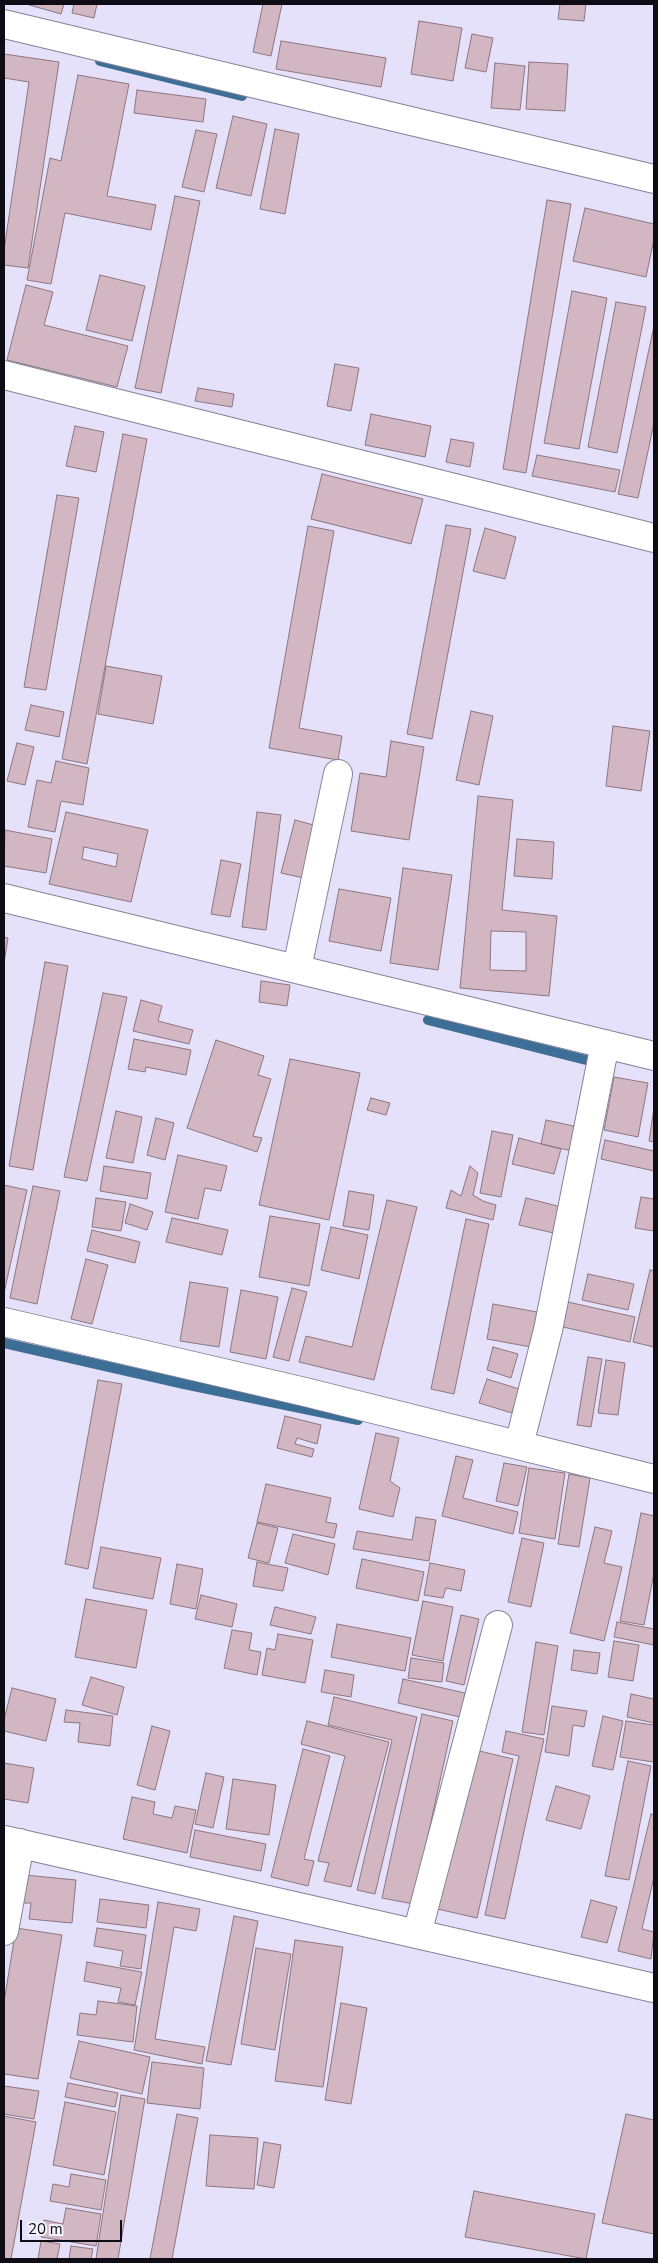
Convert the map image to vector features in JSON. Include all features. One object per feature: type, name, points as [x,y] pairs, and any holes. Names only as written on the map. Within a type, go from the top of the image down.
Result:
[{"type":"street","points":[[4,24],[654,179]]},
{"type":"street","points":[[4,375],[654,538]]},
{"type":"street","points":[[297,968],[338,774]]},
{"type":"street","points":[[4,898],[654,1056]]},
{"type":"street","points":[[519,1445],[548,1330],[605,1044]]},
{"type":"street","points":[[4,1322],[305,1392],[654,1479]]},
{"type":"street","points":[[417,1934],[498,1625]]},
{"type":"street","points":[[4,1931],[12,1841],[654,1988]]},
{"type":"building","points":[[26,4],[64,4],[61,14]]},
{"type":"building","points":[[74,4],[97,4],[94,18],[72,13]]},
{"type":"building","points":[[263,4],[282,4],[271,56],[253,52]]},
{"type":"building","points":[[560,4],[586,4],[584,21],[558,19]]},
{"type":"building","points":[[419,21],[462,28],[453,81],[411,74]]},
{"type":"building","points":[[472,34],[493,38],[486,72],[465,68]]},
{"type":"building","points":[[281,41],[386,58],[381,87],[276,69]]},
{"type":"building","points":[[4,54],[59,62],[28,268],[4,265],[4,250],[29,82],[4,78]]},
{"type":"building","points":[[529,62],[568,64],[565,111],[526,109]]},
{"type":"building","points":[[495,63],[525,66],[520,110],[491,108]]},
{"type":"building","points":[[78,75],[129,84],[107,196],[156,205],[151,230],[65,213],[51,284],[27,280],[50,158],[61,161]]},
{"type":"building","points":[[137,90],[206,99],[203,122],[134,113]]},
{"type":"building","points":[[233,116],[267,124],[251,196],[216,188]]},
{"type":"building","points":[[275,129],[299,134],[285,214],[260,209]]},
{"type":"building","points":[[196,130],[217,134],[204,192],[182,187]]},
{"type":"building","points":[[175,196],[200,201],[161,393],[135,388]]},
{"type":"building","points":[[547,200],[571,204],[526,473],[503,469]]},
{"type":"building","points":[[585,208],[654,224],[654,239],[646,277],[573,261]]},
{"type":"building","points":[[100,275],[145,286],[132,341],[86,330]]},
{"type":"building","points":[[26,285],[53,292],[44,325],[128,346],[117,387],[7,360]]},
{"type":"building","points":[[572,291],[607,298],[579,449],[544,443]]},
{"type":"building","points":[[616,302],[646,307],[617,453],[588,447]]},
{"type":"building","points":[[654,326],[654,423],[638,498],[618,494]]},
{"type":"building","points":[[335,364],[359,368],[351,411],[327,406]]},
{"type":"building","points":[[198,388],[234,394],[232,407],[195,401]]},
{"type":"building","points":[[371,414],[431,426],[425,457],[365,445]]},
{"type":"building","points":[[75,426],[104,432],[96,472],[66,466]]},
{"type":"building","points":[[123,434],[147,439],[87,764],[62,759]]},
{"type":"building","points":[[451,439],[474,443],[470,467],[446,462]]},
{"type":"building","points":[[537,455],[620,470],[615,492],[532,476]]},
{"type":"building","points":[[322,474],[423,499],[411,544],[311,519]]},
{"type":"building","points":[[57,495],[79,498],[46,690],[24,687]]},
{"type":"building","points":[[446,525],[471,529],[432,739],[407,734]]},
{"type":"building","points":[[308,526],[334,531],[299,728],[342,736],[338,760],[269,748]]},
{"type":"building","points":[[485,528],[516,537],[505,579],[473,571]]},
{"type":"building","points":[[106,666],[162,676],[153,724],[98,714]]},
{"type":"building","points":[[31,705],[64,712],[59,737],[25,730]]},
{"type":"building","points":[[471,711],[493,716],[479,785],[456,780]]},
{"type":"building","points":[[613,726],[650,731],[641,791],[606,786]]},
{"type":"building","points":[[391,741],[424,747],[409,840],[351,831],[360,773],[386,777]]},
{"type":"building","points":[[17,743],[34,747],[25,785],[7,781]]},
{"type":"building","points":[[56,761],[89,768],[83,805],[61,801],[55,832],[28,827],[37,780],[51,783]]},
{"type":"building","points":[[478,796],[513,800],[502,910],[557,916],[549,996],[460,988]],"holes":[[[491,931],[526,932],[526,971],[490,970]]]},
{"type":"building","points":[[66,812],[148,830],[131,902],[49,884]],"holes":[[[84,847],[118,854],[116,867],[82,859]]]},
{"type":"building","points":[[257,812],[281,815],[266,930],[242,927]]},
{"type":"building","points":[[295,820],[321,827],[308,879],[281,873]]},
{"type":"building","points":[[5,830],[52,839],[46,873],[4,866]]},
{"type":"building","points":[[517,839],[554,842],[552,879],[514,876]]},
{"type":"building","points":[[221,860],[241,864],[230,917],[211,914]]},
{"type":"building","points":[[403,868],[452,875],[438,970],[390,963]]},
{"type":"building","points":[[339,889],[391,898],[381,951],[329,941]]},
{"type":"building","points":[[4,937],[8,938],[4,963]]},
{"type":"building","points":[[45,962],[68,966],[33,1170],[9,1166]]},
{"type":"building","points":[[261,981],[290,985],[287,1006],[259,1002]]},
{"type":"building","points":[[103,993],[127,997],[87,1181],[64,1177]]},
{"type":"building","points":[[141,1000],[162,1006],[158,1021],[193,1030],[189,1044],[133,1031]]},
{"type":"building","points":[[134,1039],[191,1050],[186,1075],[146,1067],[145,1072],[128,1069]]},
{"type":"building","points":[[216,1040],[264,1056],[258,1075],[271,1079],[253,1136],[262,1138],[257,1152],[187,1128]]},
{"type":"building","points":[[290,1059],[360,1073],[329,1220],[259,1205]]},
{"type":"building","points":[[614,1077],[648,1083],[638,1137],[604,1130]]},
{"type":"building","points":[[371,1098],[390,1103],[386,1115],[367,1110]]},
{"type":"building","points":[[654,1108],[654,1142],[649,1141]]},
{"type":"building","points":[[116,1111],[142,1117],[133,1163],[106,1158]]},
{"type":"building","points":[[156,1118],[174,1123],[165,1160],[147,1155]]},
{"type":"building","points":[[546,1120],[587,1129],[581,1153],[541,1144]]},
{"type":"building","points":[[492,1131],[513,1135],[501,1197],[480,1193]]},
{"type":"building","points":[[519,1138],[561,1149],[554,1174],[512,1164]]},
{"type":"building","points":[[605,1140],[654,1151],[654,1171],[601,1159]]},
{"type":"building","points":[[178,1155],[227,1166],[221,1191],[205,1188],[198,1219],[165,1212]]},
{"type":"building","points":[[104,1166],[151,1173],[147,1199],[100,1191]]},
{"type":"building","points":[[470,1166],[478,1173],[473,1195],[483,1201],[496,1205],[493,1220],[446,1208],[451,1190],[461,1196]]},
{"type":"building","points":[[4,1185],[27,1190],[4,1293]]},
{"type":"building","points":[[33,1186],[60,1191],[37,1304],[10,1298]]},
{"type":"building","points":[[349,1191],[374,1195],[369,1230],[343,1226]]},
{"type":"building","points":[[641,1197],[654,1199],[654,1231],[635,1228]]},
{"type":"building","points":[[96,1198],[126,1202],[121,1231],[92,1227]]},
{"type":"building","points":[[526,1198],[569,1209],[562,1235],[519,1225]]},
{"type":"building","points":[[387,1200],[417,1207],[374,1380],[299,1362],[306,1336],[352,1347]]},
{"type":"building","points":[[130,1204],[153,1212],[147,1230],[125,1223]]},
{"type":"building","points":[[270,1216],[320,1224],[309,1286],[259,1277]]},
{"type":"building","points":[[172,1218],[228,1230],[222,1255],[166,1242]]},
{"type":"building","points":[[466,1219],[489,1224],[454,1394],[431,1389]]},
{"type":"building","points":[[331,1227],[368,1235],[359,1279],[321,1270]]},
{"type":"building","points":[[92,1230],[140,1242],[135,1263],[87,1251]]},
{"type":"building","points":[[86,1259],[108,1265],[92,1324],[71,1319]]},
{"type":"building","points":[[650,1270],[654,1271],[654,1347],[633,1342]]},
{"type":"building","points":[[588,1274],[634,1284],[628,1310],[582,1300]]},
{"type":"building","points":[[190,1282],[228,1288],[219,1347],[180,1341]]},
{"type":"building","points":[[292,1288],[307,1292],[289,1361],[273,1357]]},
{"type":"building","points":[[241,1290],[278,1297],[266,1359],[230,1352]]},
{"type":"building","points":[[568,1302],[635,1317],[630,1342],[563,1327]]},
{"type":"building","points":[[493,1304],[537,1312],[531,1347],[487,1339]]},
{"type":"building","points":[[493,1347],[518,1354],[511,1378],[487,1370]]},
{"type":"building","points":[[588,1357],[602,1359],[591,1427],[577,1425]]},
{"type":"building","points":[[606,1360],[625,1363],[618,1415],[598,1413]]},
{"type":"building","points":[[487,1379],[519,1389],[512,1413],[479,1403]]},
{"type":"building","points":[[98,1380],[122,1384],[88,1569],[65,1564]]},
{"type":"building","points":[[285,1416],[321,1425],[317,1444],[297,1438],[295,1444],[314,1449],[312,1457],[277,1448]]},
{"type":"building","points":[[376,1433],[399,1438],[390,1481],[400,1488],[393,1517],[359,1509]]},
{"type":"building","points":[[456,1456],[473,1460],[463,1498],[518,1512],[513,1534],[442,1516]]},
{"type":"building","points":[[504,1463],[527,1467],[518,1506],[496,1501]]},
{"type":"building","points":[[529,1468],[565,1473],[555,1539],[519,1533]]},
{"type":"building","points":[[569,1474],[590,1478],[579,1547],[558,1544]]},
{"type":"building","points":[[266,1484],[331,1498],[326,1522],[337,1524],[334,1538],[257,1522]]},
{"type":"building","points":[[641,1513],[654,1516],[654,1573],[644,1625],[620,1621]]},
{"type":"building","points":[[416,1517],[436,1520],[429,1561],[353,1549],[357,1531],[412,1540]]},
{"type":"building","points":[[257,1523],[278,1528],[269,1563],[248,1558]]},
{"type":"building","points":[[595,1527],[612,1531],[604,1563],[622,1567],[604,1641],[570,1633]]},
{"type":"building","points":[[293,1534],[335,1544],[328,1575],[285,1563]]},
{"type":"building","points":[[522,1538],[544,1543],[531,1607],[508,1602]]},
{"type":"building","points":[[101,1547],[161,1558],[153,1599],[93,1588]]},
{"type":"building","points":[[362,1559],[424,1572],[418,1601],[356,1588]]},
{"type":"building","points":[[257,1562],[288,1568],[283,1591],[253,1586]]},
{"type":"building","points":[[430,1563],[465,1570],[461,1591],[446,1588],[443,1598],[424,1595]]},
{"type":"building","points":[[177,1564],[203,1569],[196,1609],[170,1604]]},
{"type":"building","points":[[201,1595],[237,1604],[232,1627],[195,1619]]},
{"type":"building","points":[[86,1599],[147,1610],[136,1668],[75,1657]]},
{"type":"building","points":[[423,1601],[453,1607],[443,1661],[412,1655]]},
{"type":"building","points":[[275,1607],[316,1617],[311,1634],[270,1625]]},
{"type":"building","points":[[461,1615],[479,1619],[464,1685],[446,1681]]},
{"type":"building","points":[[617,1622],[654,1629],[654,1645],[614,1637]]},
{"type":"building","points":[[337,1624],[411,1638],[405,1671],[331,1657]]},
{"type":"building","points":[[232,1630],[252,1633],[249,1650],[261,1652],[257,1675],[224,1668]]},
{"type":"building","points":[[278,1634],[313,1640],[305,1683],[262,1675],[267,1648],[275,1650]]},
{"type":"building","points":[[614,1641],[639,1645],[633,1681],[608,1677]]},
{"type":"building","points":[[536,1642],[558,1646],[544,1735],[522,1732]]},
{"type":"building","points":[[574,1650],[600,1653],[597,1674],[571,1670]]},
{"type":"building","points":[[411,1658],[444,1663],[442,1682],[408,1678]]},
{"type":"building","points":[[325,1670],[354,1675],[351,1697],[321,1692]]},
{"type":"building","points":[[91,1677],[124,1687],[117,1715],[82,1705]]},
{"type":"building","points":[[403,1679],[465,1693],[460,1717],[398,1703]]},
{"type":"building","points":[[12,1688],[56,1699],[46,1741],[4,1731],[4,1720]]},
{"type":"building","points":[[631,1694],[654,1699],[654,1723],[627,1717]]},
{"type":"building","points":[[334,1697],[417,1717],[375,1894],[357,1890],[392,1740],[328,1725]]},
{"type":"building","points":[[552,1706],[587,1711],[584,1727],[573,1725],[569,1756],[545,1752]]},
{"type":"building","points":[[66,1710],[113,1716],[110,1746],[78,1742],[80,1723],[64,1722]]},
{"type":"building","points":[[422,1714],[453,1721],[413,1904],[382,1898]]},
{"type":"building","points":[[603,1716],[623,1721],[613,1770],[592,1766]]},
{"type":"building","points":[[307,1721],[389,1742],[351,1887],[324,1881],[329,1863],[318,1861],[345,1756],[301,1744]]},
{"type":"building","points":[[626,1721],[654,1725],[654,1762],[620,1757]]},
{"type":"building","points":[[152,1726],[170,1731],[155,1790],[137,1785]]},
{"type":"building","points":[[506,1731],[544,1739],[505,1919],[485,1915],[519,1756],[502,1752]]},
{"type":"building","points":[[303,1749],[330,1756],[304,1859],[314,1861],[308,1886],[271,1877]]},
{"type":"building","points":[[471,1749],[513,1759],[477,1918],[433,1908]]},
{"type":"building","points":[[628,1761],[651,1766],[629,1880],[605,1876]]},
{"type":"building","points":[[4,1763],[34,1768],[28,1803],[4,1799]]},
{"type":"building","points":[[206,1773],[224,1777],[213,1828],[195,1824]]},
{"type":"building","points":[[233,1779],[276,1785],[269,1835],[226,1829]]},
{"type":"building","points":[[556,1786],[590,1796],[581,1829],[546,1820]]},
{"type":"building","points":[[132,1797],[155,1802],[153,1814],[172,1818],[175,1806],[196,1810],[187,1853],[123,1839]]},
{"type":"building","points":[[651,1814],[654,1815],[654,1877],[642,1929],[654,1932],[651,1959],[618,1951]]},
{"type":"building","points":[[195,1830],[266,1844],[261,1871],[190,1857]]},
{"type":"building","points":[[25,1875],[76,1880],[72,1923],[29,1919],[31,1903],[22,1903]]},
{"type":"building","points":[[100,1899],[149,1905],[146,1928],[97,1922]]},
{"type":"building","points":[[591,1900],[617,1907],[607,1943],[581,1937]]},
{"type":"building","points":[[158,1902],[200,1909],[196,1931],[174,1927],[155,2039],[205,2047],[202,2064],[134,2050]]},
{"type":"building","points":[[234,1916],[258,1921],[231,2065],[206,2061]]},
{"type":"building","points":[[16,1928],[62,1935],[38,2079],[4,2074],[4,2002]]},
{"type":"building","points":[[97,1928],[146,1935],[141,1969],[120,1966],[123,1951],[94,1946]]},
{"type":"building","points":[[295,1940],[343,1947],[323,2087],[275,2081]]},
{"type":"building","points":[[256,1948],[291,1954],[275,2050],[241,2044]]},
{"type":"building","points":[[87,1962],[142,1972],[135,2005],[118,2002],[121,1988],[84,1981]]},
{"type":"building","points":[[98,2001],[137,2006],[133,2042],[77,2035],[80,2013],[96,2015]]},
{"type":"building","points":[[341,2003],[367,2008],[351,2104],[325,2100]]},
{"type":"building","points":[[79,2041],[150,2057],[142,2094],[70,2078]]},
{"type":"building","points":[[152,2062],[204,2068],[200,2109],[147,2103]]},
{"type":"building","points":[[68,2083],[118,2093],[115,2107],[65,2097]]},
{"type":"building","points":[[4,2086],[39,2091],[34,2119],[4,2114]]},
{"type":"building","points":[[121,2095],[145,2099],[118,2259],[96,2259]]},
{"type":"building","points":[[65,2102],[116,2112],[104,2175],[53,2165]]},
{"type":"building","points":[[177,2114],[198,2118],[172,2259],[150,2259]]},
{"type":"building","points":[[626,2114],[654,2120],[654,2234],[602,2223]]},
{"type":"building","points":[[4,2116],[36,2122],[11,2259],[4,2259]]},
{"type":"building","points":[[210,2135],[258,2138],[254,2189],[206,2186]]},
{"type":"building","points":[[264,2142],[281,2145],[274,2188],[257,2185]]},
{"type":"building","points":[[71,2174],[106,2180],[101,2210],[50,2201],[53,2184],[69,2187]]},
{"type":"building","points":[[474,2191],[595,2214],[586,2259],[465,2237]]},
{"type":"building","points":[[66,2208],[101,2214],[96,2246],[41,2237],[44,2220],[63,2224]]},
{"type":"building","points":[[41,2241],[60,2244],[57,2259],[38,2259]]},
{"type":"building","points":[[71,2246],[93,2249],[91,2259],[69,2259]]},
{"type":"waterway","points":[[100,61],[242,96]]},
{"type":"waterway","points":[[428,1020],[590,1061]]},
{"type":"waterway","points":[[4,1343],[184,1384],[358,1420]]}]
